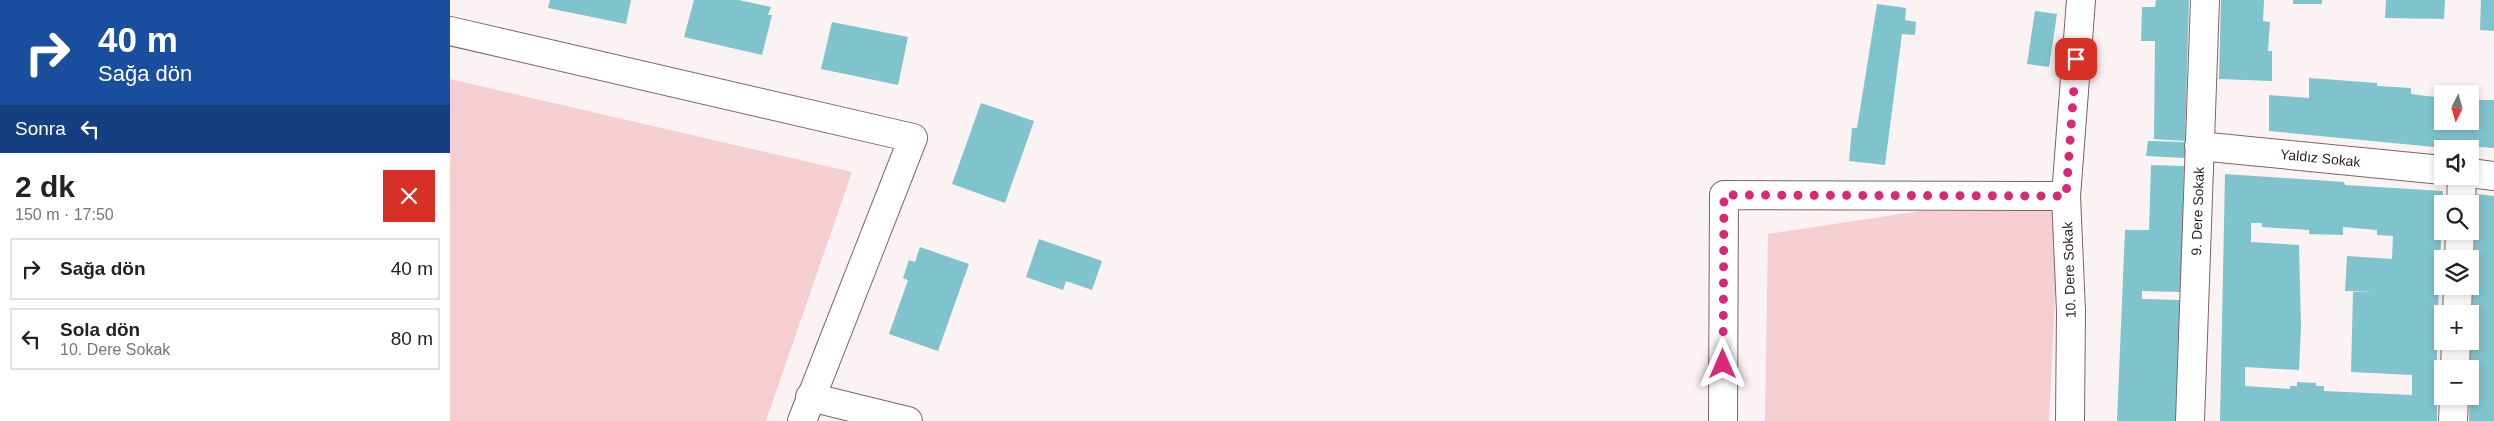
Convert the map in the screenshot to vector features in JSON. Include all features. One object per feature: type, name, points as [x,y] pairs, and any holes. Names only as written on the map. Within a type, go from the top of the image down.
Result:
[{"type":"street","name":"10. Dere Sokak","points":[[2070,421],[2071,311],[2066,196],[2081,0]]},
{"type":"street","name":"9. Dere Sokak","points":[[2190,421],[2204,0]]},
{"type":"street","points":[[450,31],[912,138],[806,409],[908,421]]},
{"type":"street","name":"Yaldız Sokak","points":[[2199,146],[2434,169]]},
{"type":"street","points":[[2479,174],[2494,176]]},
{"type":"street","points":[[1723,421],[1724,195],[2066,196]]},
{"type":"street","points":[[2453,421],[2454,405]]},
{"type":"shaded area","points":[[450,79],[852,172],[766,421],[450,421]]},
{"type":"shaded area","points":[[2059,209],[2049,421],[1765,421],[1768,234],[1921,211]]},
{"type":"building","points":[[550,0],[631,0],[626,24],[548,8]]},
{"type":"building","points":[[694,0],[739,0],[771,7],[768,15],[772,15],[762,55],[684,37]]},
{"type":"building","points":[[2156,0],[2189,0],[2185,141],[2154,139],[2155,41],[2141,41],[2142,7],[2155,7]]},
{"type":"building","points":[[2221,0],[2264,0],[2263,21],[2270,22],[2268,51],[2272,51],[2272,81],[2219,79]]},
{"type":"building","points":[[2293,0],[2322,0],[2322,4],[2293,4]]},
{"type":"building","points":[[2386,0],[2445,0],[2444,19],[2385,18]]},
{"type":"building","points":[[2481,0],[2494,0],[2494,31],[2480,30]]},
{"type":"building","points":[[1877,4],[1906,8],[1905,20],[1916,22],[1915,35],[1902,34],[1885,165],[1849,161],[1852,128],[1857,128]]},
{"type":"building","points":[[2035,11],[2057,14],[2049,67],[2027,64]]},
{"type":"building","points":[[832,22],[908,37],[898,85],[821,69]]},
{"type":"building","points":[[2309,78],[2377,83],[2377,86],[2411,88],[2411,94],[2434,97],[2434,130],[2479,130],[2479,100],[2494,100],[2494,148],[2479,147],[2479,140],[2434,140],[2434,147],[2269,131],[2269,95],[2309,98]]},
{"type":"building","points":[[981,103],[1034,121],[1005,203],[952,184]]},
{"type":"building","points":[[2148,141],[2185,142],[2185,158],[2146,156]]},
{"type":"building","points":[[2151,165],[2184,166],[2181,292],[2142,291],[2142,299],[2181,300],[2178,421],[2117,421],[2125,230],[2149,230]]},
{"type":"building","points":[[2225,174],[2344,182],[2345,185],[2443,191],[2443,195],[2434,195],[2434,240],[2441,240],[2441,250],[2434,250],[2434,295],[2439,295],[2438,305],[2434,305],[2434,350],[2437,350],[2437,360],[2434,360],[2434,405],[2437,405],[2437,421],[2220,421]],"holes":[[[2251,223],[2262,223],[2262,227],[2309,230],[2309,234],[2343,235],[2343,227],[2377,230],[2377,235],[2393,236],[2392,259],[2347,256],[2345,291],[2373,292],[2353,292],[2351,372],[2412,375],[2412,395],[2324,391],[2324,386],[2316,386],[2316,383],[2297,382],[2297,386],[2290,386],[2290,389],[2245,386],[2245,367],[2299,370],[2301,327],[2299,245],[2251,242]]]},
{"type":"building","points":[[2477,194],[2494,196],[2494,421],[2469,421],[2469,405],[2479,405],[2479,360],[2470,360],[2470,350],[2479,350],[2479,305],[2472,305],[2473,295],[2479,295],[2479,250],[2475,250],[2475,240],[2479,240],[2479,195]]},
{"type":"building","points":[[1039,239],[1102,261],[1092,290],[1066,281],[1063,290],[1026,277]]},
{"type":"building","points":[[920,247],[969,264],[938,351],[889,334],[908,280],[903,278],[909,260],[915,262]]},
{"type":"route","points":[[1723,364],[1724,195],[2066,196],[2076,59]]}]
